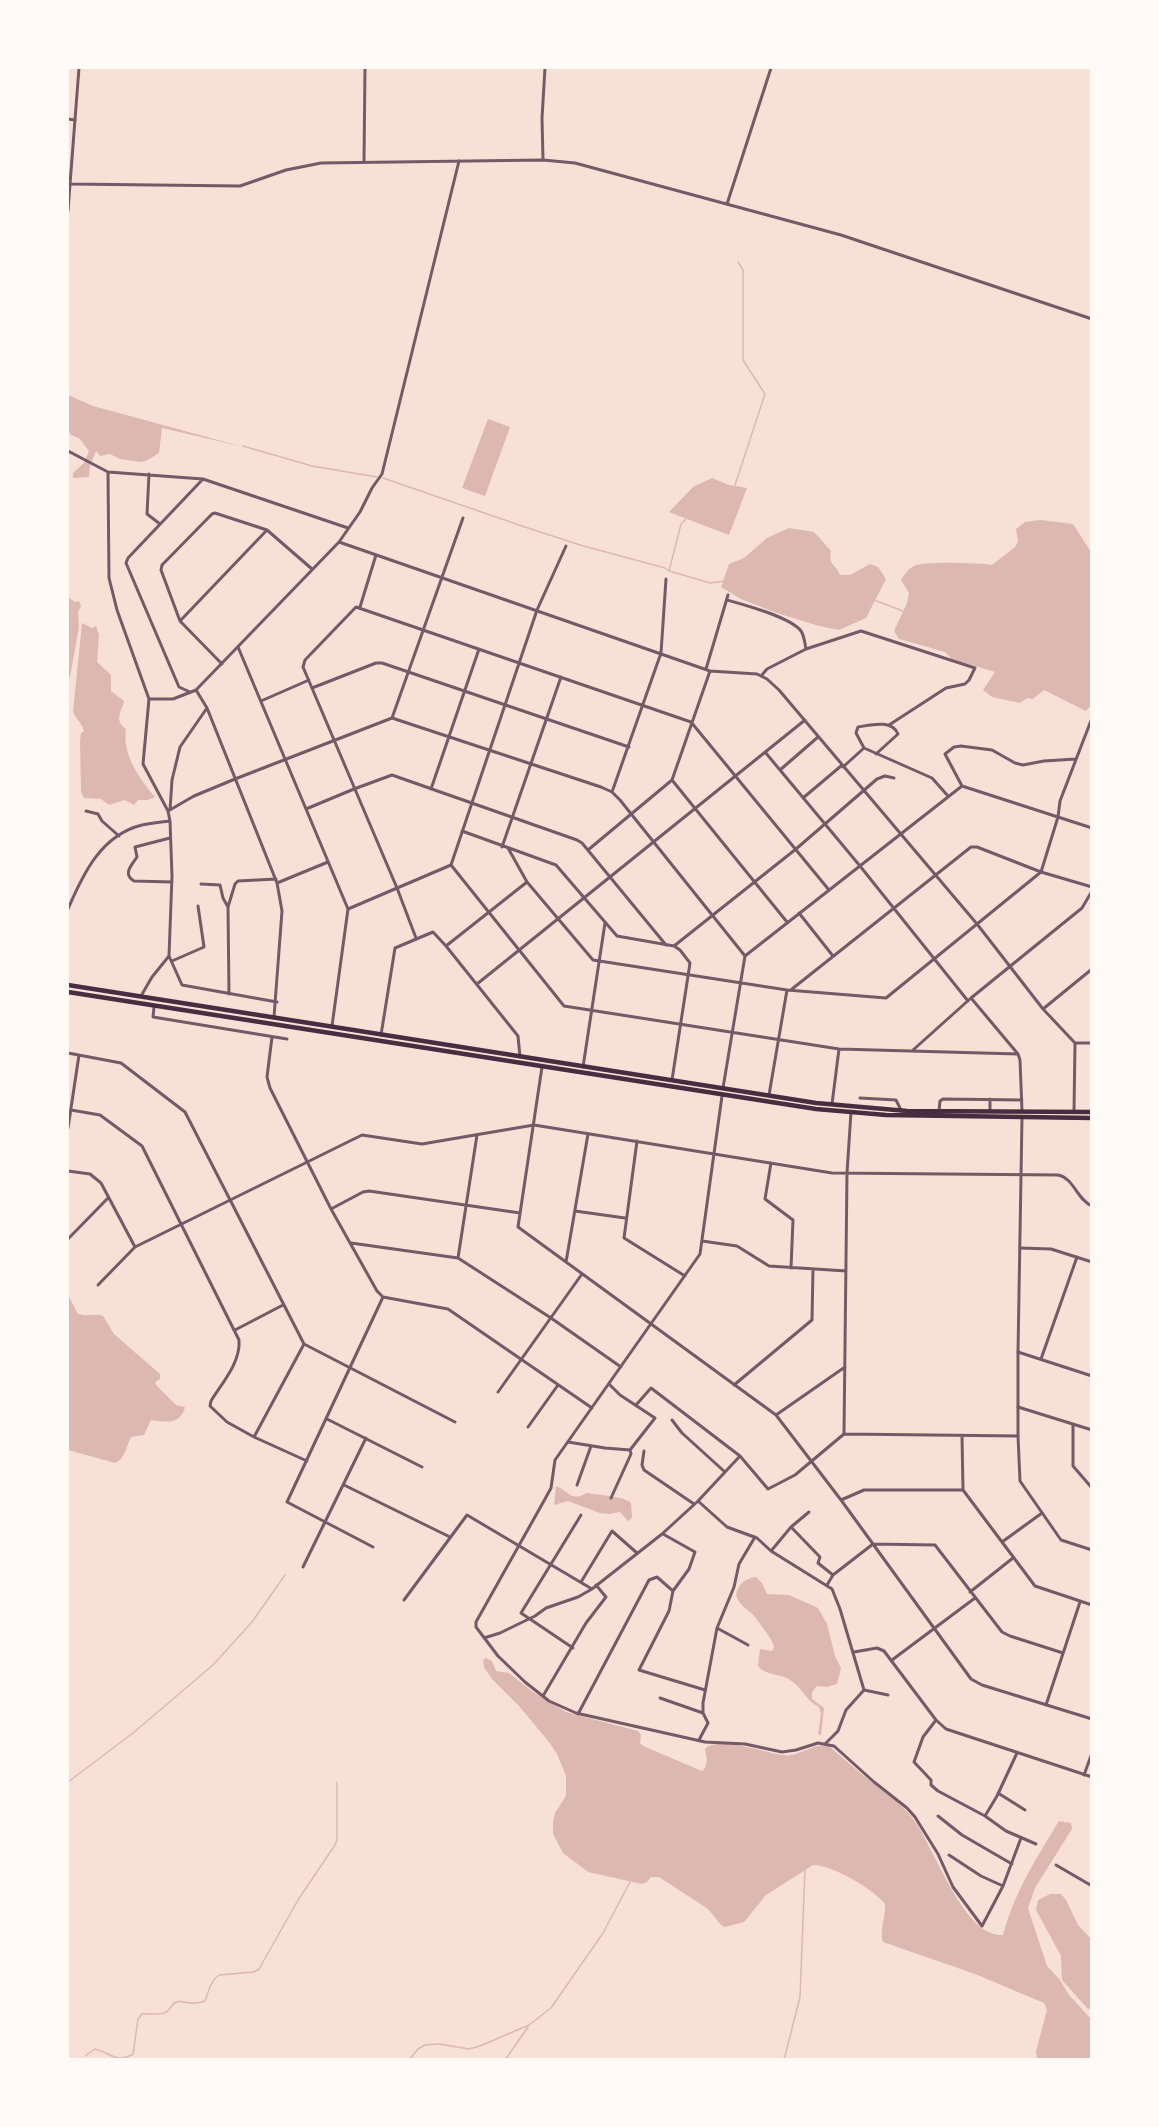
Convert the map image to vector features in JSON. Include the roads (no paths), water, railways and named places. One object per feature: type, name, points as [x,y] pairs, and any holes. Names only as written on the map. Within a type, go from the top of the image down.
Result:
[{"type":"highway","points":[[68,985],[672,1082],[723,1093],[901,1110],[990,1111],[1022,1115],[1092,1112]]},
{"type":"highway","points":[[68,992],[542,1067],[851,1112],[886,1115],[1022,1115],[1092,1118]]},
{"type":"highway","points":[[139,1004],[141,997]]},
{"type":"street","points":[[68,211],[69,161],[79,68]]},
{"type":"street","points":[[364,162],[365,68]]},
{"type":"street","points":[[543,160],[542,118],[545,68]]},
{"type":"street","points":[[727,204],[771,68]]},
{"type":"street","points":[[68,119],[75,120]]},
{"type":"street","points":[[70,184],[240,186],[321,162],[543,160],[584,165],[841,235],[1092,319]]},
{"type":"street","points":[[149,699],[173,699],[196,690],[339,542],[382,474],[459,161]]},
{"type":"street","points":[[68,451],[108,472],[203,478],[348,528]]},
{"type":"street","points":[[108,472],[110,588],[149,699],[143,764],[169,810]]},
{"type":"street","points":[[149,474],[147,514],[160,524]]},
{"type":"street","points":[[190,692],[179,687],[126,563],[128,558],[203,478]]},
{"type":"street","points":[[222,664],[180,621],[161,570],[162,565],[213,513],[267,530],[312,569]]},
{"type":"street","points":[[392,718],[463,518]]},
{"type":"street","points":[[180,621],[267,530]]},
{"type":"street","points":[[339,542],[708,670],[761,676],[779,690],[805,720],[977,924],[1043,1009],[1075,1043],[1074,1112]]},
{"type":"street","points":[[348,909],[451,865],[537,610],[566,546]]},
{"type":"street","points":[[360,608],[376,555]]},
{"type":"street","points":[[612,792],[661,653],[666,579]]},
{"type":"street","points":[[588,850],[672,780],[708,670],[728,595]]},
{"type":"street","points":[[727,600],[767,612],[797,628],[802,633],[806,649]]},
{"type":"street","points":[[416,938],[303,667],[304,660],[356,607],[691,722],[829,890]]},
{"type":"street","points":[[761,676],[767,669],[806,649],[861,631],[975,668],[967,682],[946,688],[889,725],[858,727],[856,733],[864,748],[932,778],[948,796]]},
{"type":"street","points":[[238,647],[348,909],[332,1028]]},
{"type":"street","points":[[431,789],[478,649]]},
{"type":"street","points":[[312,688],[379,662],[629,747]]},
{"type":"street","points":[[502,847],[561,677]]},
{"type":"street","points":[[261,701],[309,680]]},
{"type":"street","points":[[196,690],[207,708],[276,881],[282,911],[274,1019]]},
{"type":"street","points":[[207,708],[180,747],[172,780],[169,810],[172,882],[169,956],[177,969],[180,984],[277,1002]]},
{"type":"street","points":[[169,810],[235,778],[392,718],[532,763],[612,792],[745,956]]},
{"type":"street","points":[[508,849],[527,882],[591,959],[789,990],[886,998],[1041,872],[1058,817],[1060,801],[1092,718]]},
{"type":"street","points":[[477,984],[805,720]]},
{"type":"street","points":[[876,754],[898,734],[897,730],[889,725]]},
{"type":"street","points":[[780,770],[818,737]]},
{"type":"street","points":[[1076,759],[1023,765],[992,750],[958,746],[945,755],[962,786],[1092,828]]},
{"type":"street","points":[[803,798],[864,748]]},
{"type":"street","points":[[765,752],[934,959],[1018,1054],[1022,1100],[1018,1352],[1020,1481],[1061,1540],[1092,1550]]},
{"type":"street","points":[[306,809],[392,775],[577,840],[588,850],[666,945]]},
{"type":"street","points":[[674,946],[882,777],[894,778]]},
{"type":"street","points":[[672,780],[787,922]]},
{"type":"street","points":[[962,786],[745,956],[700,1254],[554,1464],[551,1488],[476,1624],[498,1656],[543,1696],[558,1706],[578,1714],[699,1740],[745,1744],[786,1752],[818,1743],[825,1743],[836,1748],[911,1812],[928,1836],[953,1887],[982,1926],[1003,1886],[1021,1838]]},
{"type":"street","points":[[86,811],[97,813],[102,821],[119,836]]},
{"type":"street","points":[[68,909],[84,874],[101,849],[130,829],[170,821]]},
{"type":"street","points":[[462,831],[556,865],[617,936],[674,946],[680,950],[690,962],[672,1082]]},
{"type":"street","points":[[170,838],[135,847],[137,857],[129,867],[128,873],[134,881],[172,882]]},
{"type":"street","points":[[769,1097],[789,990],[967,849],[977,847],[1092,889],[1082,908],[911,1051]]},
{"type":"street","points":[[229,994],[228,907],[237,881],[276,881],[328,861]]},
{"type":"street","points":[[451,865],[561,1005],[839,1049],[1018,1054]]},
{"type":"street","points":[[447,946],[527,882]]},
{"type":"street","points":[[201,884],[220,885],[228,907]]},
{"type":"street","points":[[172,961],[204,947],[198,906]]},
{"type":"street","points":[[799,914],[833,956]]},
{"type":"street","points":[[582,1068],[605,923]]},
{"type":"street","points":[[381,1035],[396,946],[433,932],[447,946],[518,1036],[520,1057]]},
{"type":"street","points":[[141,997],[152,977],[169,956]]},
{"type":"street","points":[[1043,1009],[1092,969]]},
{"type":"street","points":[[154,1007],[153,1017],[287,1039]]},
{"type":"street","points":[[272,1037],[267,1077],[270,1088],[331,1209],[377,1291],[383,1297],[448,1309],[592,1408]]},
{"type":"street","points":[[1075,1043],[1092,1043]]},
{"type":"street","points":[[832,1105],[839,1049]]},
{"type":"street","points":[[68,1053],[122,1063],[185,1112],[304,1344],[455,1422]]},
{"type":"street","points":[[68,1128],[79,1055]]},
{"type":"street","points":[[542,1067],[518,1227],[776,1415],[812,1460],[971,1679],[977,1683],[1092,1719]]},
{"type":"street","points":[[860,1098],[896,1100],[901,1110]]},
{"type":"street","points":[[939,1111],[940,1101],[943,1099],[1022,1100]]},
{"type":"street","points":[[990,1099],[990,1111]]},
{"type":"street","points":[[71,1110],[99,1115],[140,1144],[235,1330],[240,1343],[238,1354],[210,1405],[211,1408],[227,1422],[254,1437],[307,1461]]},
{"type":"street","points":[[844,1434],[851,1112]]},
{"type":"street","points":[[98,1285],[135,1247],[362,1134],[419,1144],[534,1125],[832,1173],[1062,1175],[1081,1199],[1092,1206]]},
{"type":"street","points":[[566,1262],[588,1133]]},
{"type":"street","points":[[458,1258],[477,1135]]},
{"type":"street","points":[[637,1141],[625,1218],[625,1239],[685,1276]]},
{"type":"street","points":[[771,1163],[765,1199],[793,1220],[791,1268]]},
{"type":"street","points":[[68,1171],[91,1175],[101,1183],[135,1247]]},
{"type":"street","points":[[331,1209],[369,1191],[520,1212]]},
{"type":"street","points":[[68,1239],[109,1197]]},
{"type":"street","points":[[575,1211],[625,1218]]},
{"type":"street","points":[[702,1241],[737,1246],[770,1266],[846,1271]]},
{"type":"street","points":[[351,1243],[458,1258],[551,1318],[621,1367]]},
{"type":"street","points":[[1020,1248],[1051,1249],[1092,1262]]},
{"type":"street","points":[[1041,1359],[1077,1257]]},
{"type":"street","points":[[734,1385],[812,1320],[813,1269]]},
{"type":"street","points":[[498,1392],[582,1274]]},
{"type":"street","points":[[374,1547],[287,1502],[383,1297]]},
{"type":"street","points":[[235,1330],[283,1305]]},
{"type":"street","points":[[254,1437],[304,1344]]},
{"type":"street","points":[[1018,1352],[1092,1376]]},
{"type":"street","points":[[776,1415],[845,1366]]},
{"type":"street","points":[[528,1427],[558,1384]]},
{"type":"street","points":[[609,1384],[656,1418],[630,1450],[631,1454],[612,1498]]},
{"type":"street","points":[[636,1405],[651,1388],[740,1455],[768,1489],[795,1475],[844,1434],[1018,1436]]},
{"type":"street","points":[[1018,1407],[1092,1430]]},
{"type":"street","points":[[327,1419],[422,1467]]},
{"type":"street","points":[[672,1420],[682,1433],[725,1472]]},
{"type":"street","points":[[1073,1424],[1073,1466],[1092,1488]]},
{"type":"street","points":[[962,1436],[963,1490],[1013,1558],[1035,1586],[1092,1605]]},
{"type":"street","points":[[303,1567],[366,1438]]},
{"type":"street","points":[[568,1442],[630,1450]]},
{"type":"street","points":[[577,1485],[591,1446]]},
{"type":"street","points":[[644,1451],[642,1465],[644,1470],[696,1503],[727,1527],[755,1537],[771,1551],[832,1590],[854,1652],[864,1690]]},
{"type":"street","points":[[484,1638],[592,1589],[662,1534],[696,1503],[740,1455]]},
{"type":"street","points":[[344,1485],[450,1537]]},
{"type":"street","points":[[841,1500],[864,1490],[963,1490]]},
{"type":"street","points":[[771,1551],[809,1512]]},
{"type":"street","points":[[1002,1543],[1042,1513]]},
{"type":"street","points":[[404,1600],[466,1515],[592,1589]]},
{"type":"street","points":[[573,1647],[528,1619],[521,1612],[581,1515]]},
{"type":"street","points":[[792,1527],[820,1557],[818,1563],[833,1575]]},
{"type":"street","points":[[581,1582],[612,1531],[638,1553]]},
{"type":"street","points":[[662,1534],[695,1553],[689,1569],[673,1591],[669,1611],[639,1670],[705,1690]]},
{"type":"street","points":[[702,1713],[717,1628],[734,1587],[739,1564],[755,1537]]},
{"type":"street","points":[[827,1585],[833,1575],[873,1544],[935,1545],[1005,1634],[1063,1653]]},
{"type":"street","points":[[970,1592],[1013,1558]]},
{"type":"street","points":[[578,1714],[650,1580],[657,1577],[673,1591]]},
{"type":"street","points":[[543,1696],[586,1623],[606,1597],[596,1585]]},
{"type":"street","points":[[892,1660],[975,1598]]},
{"type":"street","points":[[1046,1705],[1080,1602]]},
{"type":"street","points":[[717,1628],[748,1645]]},
{"type":"street","points":[[854,1652],[880,1649],[892,1660],[936,1720],[952,1731],[1092,1777]]},
{"type":"street","points":[[864,1690],[888,1695]]},
{"type":"street","points":[[825,1743],[838,1731],[846,1710],[864,1690]]},
{"type":"street","points":[[660,1698],[702,1713],[709,1721],[699,1740]]},
{"type":"street","points":[[936,1720],[923,1737],[914,1763],[931,1780],[933,1788],[985,1816],[1006,1831],[1036,1844]]},
{"type":"street","points":[[985,1816],[1017,1753]]},
{"type":"street","points":[[1084,1775],[1092,1753]]},
{"type":"street","points":[[998,1793],[1024,1810]]},
{"type":"street","points":[[938,1816],[962,1835],[1012,1864]]},
{"type":"street","points":[[949,1855],[981,1876],[1003,1886]]},
{"type":"street","points":[[1056,1865],[1092,1886]]},
{"type":"waterway","points":[[735,485],[765,394],[743,360],[743,270],[738,262]]},
{"type":"waterway","points":[[243,446],[312,466],[377,477]]},
{"type":"waterway","points":[[383,478],[580,545],[710,583],[725,581]]},
{"type":"waterway","points":[[669,571],[681,524],[686,519]]},
{"type":"waterway","points":[[874,600],[903,611]]},
{"type":"waterway","points":[[68,1782],[133,1733],[213,1665],[252,1622],[285,1575]]},
{"type":"waterway","points":[[85,2056],[95,2049],[118,2058],[127,2057],[133,2054],[138,2019],[142,2014],[164,2013],[179,2001],[196,2003],[205,2001],[212,1983],[219,1975],[254,1972],[259,1969],[298,1900],[335,1845],[337,1840],[337,1782]]},
{"type":"waterway","points":[[784,2060],[800,1997],[805,1869]]},
{"type":"waterway","points":[[409,2060],[418,2049],[425,2045],[439,2044],[469,2049],[480,2046],[529,2025],[551,2008],[603,1933],[630,1882]]},
{"type":"waterway","points":[[505,2060],[528,2027]]}]
